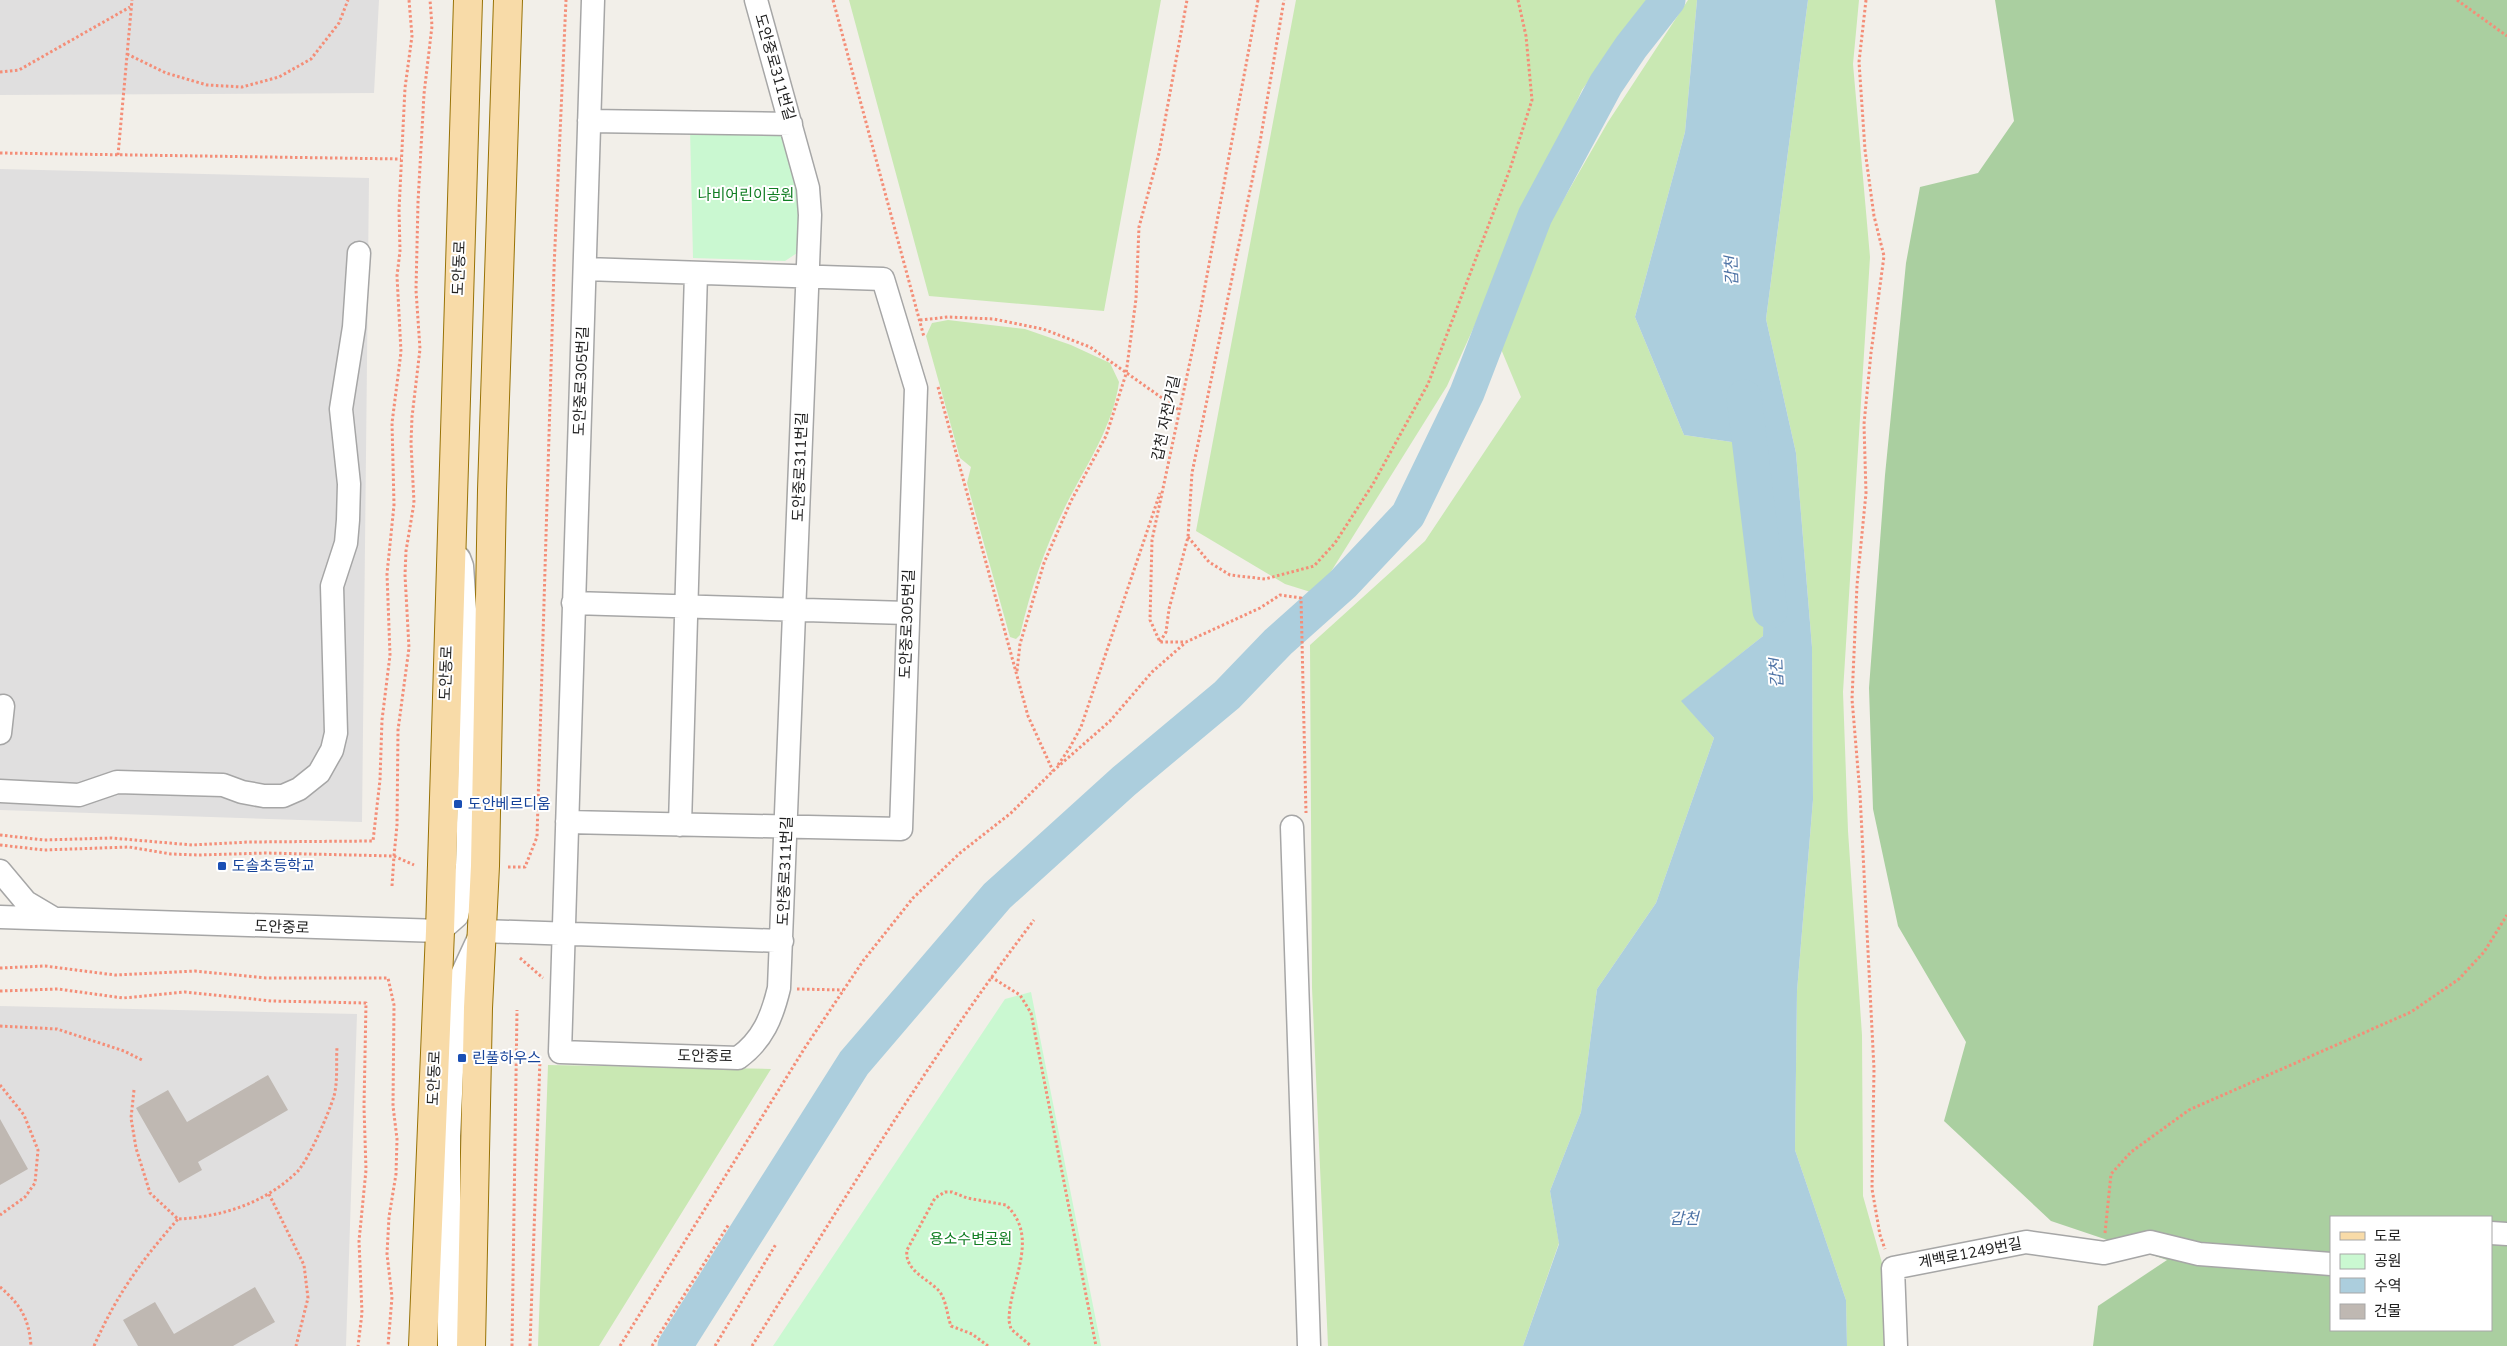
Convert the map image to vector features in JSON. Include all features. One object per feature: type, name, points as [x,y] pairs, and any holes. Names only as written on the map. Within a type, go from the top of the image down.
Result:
[{"type":"main road","name":"도안동로","points":[[423,1346],[440,931],[450,536],[468,0]]},
{"type":"main road","points":[[471,1346],[492,490],[508,0]]},
{"type":"main road","name":"도안중로","points":[[440,931],[482,931]]},
{"type":"street","name":"도안중로305번길","points":[[563,934],[593,0]]},
{"type":"street","name":"도안중로311번길","points":[[756,0],[808,188],[807,276],[782,941]]},
{"type":"street","points":[[589,121],[791,124]]},
{"type":"street","points":[[0,791],[79,795],[116,782],[224,785],[242,792],[264,796],[283,796],[299,789],[319,773],[332,750],[336,733],[332,586],[346,543],[348,520],[349,484],[341,409],[354,327],[359,253]]},
{"type":"street","points":[[585,269],[807,276]]},
{"type":"street","points":[[680,825],[696,273]]},
{"type":"street","name":"도안중로305번길","points":[[567,822],[901,829],[916,388],[883,279],[807,276]]},
{"type":"street","points":[[573,603],[907,613]]},
{"type":"street","points":[[0,732],[3,706]]},
{"type":"street","points":[[1292,828],[1309,1346]]},
{"type":"street","points":[[0,871],[26,902],[54,919]]},
{"type":"street","name":"도안중로","points":[[0,917],[440,931]]},
{"type":"street","name":"도안중로","points":[[482,931],[782,941],[779,988],[773,1013],[754,1047],[738,1058],[560,1052],[563,934]]},
{"type":"street","points":[[449,1346],[449,1136],[455,1007],[458,982],[482,931]]},
{"type":"street","points":[[2492,1233],[2507,1234]]},
{"type":"street","name":"계백로1249번길","points":[[1893,1268],[2026,1242],[2104,1253],[2150,1242],[2199,1254],[2330,1264]]},
{"type":"street","points":[[1893,1268],[1896,1346]]},
{"type":"path","points":[[118,154],[132,0]]},
{"type":"path","points":[[127,54],[166,73],[207,85],[242,87],[279,77],[311,60],[339,23],[348,0]]},
{"type":"path","points":[[0,835],[44,840],[112,838],[192,845],[249,842],[373,841],[380,780],[382,720],[390,655],[387,574],[394,506],[392,423],[401,352],[397,276],[405,88],[412,36],[409,0]]},
{"type":"path","points":[[503,867],[525,867],[537,837],[554,268],[566,0]]},
{"type":"path","points":[[1016,674],[1020,644],[1044,563],[1072,501],[1106,436],[1126,374],[1136,299],[1139,227],[1160,153],[1187,0]]},
{"type":"path","name":"갑천 자전거길","points":[[1160,642],[1150,620],[1152,540],[1199,315],[1258,0]]},
{"type":"path","points":[[1160,642],[1166,632],[1169,609],[1188,537],[1192,473],[1260,142],[1284,0]]},
{"type":"path","points":[[1188,537],[1208,562],[1230,576],[1265,579],[1314,566],[1335,543],[1373,484],[1428,384],[1510,169],[1532,100],[1526,36],[1518,0]]},
{"type":"path","points":[[1866,0],[1859,62],[1865,150],[1874,216],[1884,256],[1864,424],[1866,492],[1856,612],[1852,699],[1860,794],[1873,1059],[1874,1140],[1872,1188],[1880,1235],[1893,1268]]},
{"type":"path","points":[[2457,0],[2507,36]]},
{"type":"path","points":[[0,72],[20,70],[131,7]]},
{"type":"path","points":[[0,153],[401,159]]},
{"type":"path","points":[[920,320],[948,317],[994,319],[1044,329],[1090,347],[1179,410]]},
{"type":"path","points":[[1053,771],[1069,749],[1081,727],[1164,482]]},
{"type":"path","points":[[620,1346],[806,1046],[862,961],[913,898],[960,854],[1012,814],[1053,771],[1110,721],[1152,672],[1186,642],[1260,608],[1280,595],[1301,598],[1304,647]]},
{"type":"path","points":[[1160,642],[1186,642]]},
{"type":"path","points":[[392,886],[394,856],[414,865]]},
{"type":"path","points":[[2104,1253],[2106,1209],[2111,1174],[2131,1152],[2189,1110],[2411,1012],[2459,979],[2484,952],[2507,915]]},
{"type":"path","points":[[752,1346],[902,1109],[991,977],[1034,920]]},
{"type":"path","points":[[520,958],[543,979]]},
{"type":"path","points":[[0,968],[45,966],[115,975],[195,971],[266,978],[388,978],[394,1005],[393,1106],[397,1139],[396,1174],[389,1217],[387,1254],[392,1297],[388,1346]]},
{"type":"path","points":[[991,977],[1020,995],[1031,1013],[1096,1346]]},
{"type":"path","points":[[779,988],[843,990]]},
{"type":"path","points":[[0,991],[58,989],[123,998],[185,992],[272,1001],[366,1003],[364,1107],[366,1170],[359,1241],[362,1313],[358,1346]]},
{"type":"path","points":[[512,1346],[517,1010]]},
{"type":"path","points":[[0,1026],[57,1029],[124,1051],[144,1061]]},
{"type":"path","points":[[94,1346],[110,1310],[142,1259],[178,1219],[232,1211],[270,1194],[298,1171],[318,1133],[334,1095],[337,1046]]},
{"type":"path","points":[[530,1346],[540,1058]]},
{"type":"path","points":[[0,1085],[24,1115],[38,1150],[35,1183],[25,1197],[0,1215]]},
{"type":"path","points":[[134,1090],[131,1118],[136,1148],[150,1194],[178,1219]]},
{"type":"path","points":[[988,1346],[972,1334],[951,1326],[947,1308],[940,1293],[912,1267],[906,1257],[906,1250],[935,1198],[945,1192],[1006,1205],[1017,1218],[1024,1242],[1008,1321],[1011,1329],[1031,1346]]},
{"type":"path","points":[[270,1194],[304,1266],[308,1298],[296,1346]]},
{"type":"path","points":[[652,1346],[729,1224]]},
{"type":"path","points":[[715,1346],[776,1244]]},
{"type":"path","points":[[0,1288],[13,1298],[29,1325],[31,1346]]},
{"type":"shaded area","points":[[0,0],[379,0],[374,93],[0,95]]},
{"type":"shaded area","points":[[0,169],[369,178],[362,822],[0,810]]},
{"type":"shaded area","points":[[0,1006],[357,1014],[346,1346],[0,1346]]},
{"type":"green space","points":[[849,0],[1161,0],[1104,311],[929,296]]},
{"type":"green space","points":[[1296,0],[1647,0],[1582,90],[1447,386],[1317,594],[1285,584],[1196,531]]},
{"type":"green space","points":[[1688,0],[1697,0],[1685,132],[1635,317],[1684,435],[1766,447],[1763,636],[1682,701],[1714,738],[1656,903],[1597,989],[1581,1112],[1550,1191],[1559,1243],[1523,1346],[1328,1346],[1312,988],[1310,645],[1425,541],[1521,397],[1501,349],[1527,263],[1608,122]]},
{"type":"green space","points":[[1808,0],[1859,0],[1853,64],[1870,257],[1843,692],[1848,831],[1862,1035],[1863,1196],[1886,1277],[1890,1346],[1847,1346],[1846,1300],[1795,1150],[1797,991],[1813,800],[1812,647],[1796,453],[1766,319]]},
{"type":"green space","points":[[1995,0],[2507,0],[2507,1346],[2093,1346],[2098,1306],[2167,1260],[2051,1221],[1944,1121],[1966,1042],[1898,926],[1873,809],[1869,688],[1885,475],[1906,263],[1920,187],[1978,173],[2014,121]]},
{"type":"green space","name":"나비어린이공원","points":[[690,129],[776,132],[786,142],[792,155],[799,188],[797,253],[785,261],[693,258]]},
{"type":"green space","points":[[948,320],[1025,329],[1071,345],[1110,363],[1119,382],[1116,398],[1105,429],[1059,519],[1045,552],[1020,635],[1016,639],[1010,637],[967,483],[971,467],[960,458],[926,336],[932,323]]},
{"type":"green space","name":"용소수변공원","points":[[1031,992],[1101,1346],[773,1346],[1005,999]]},
{"type":"green space","points":[[548,1065],[771,1069],[599,1346],[538,1346]]},
{"type":"water","name":"갑천","points":[[1697,0],[1808,0],[1766,319],[1796,453],[1812,647],[1813,800],[1797,991],[1795,1150],[1846,1300],[1847,1346],[1523,1346],[1559,1244],[1550,1191],[1581,1112],[1597,989],[1656,903],[1714,738],[1681,701],[1763,636],[1766,447],[1684,435],[1635,317],[1685,132]]},
{"type":"building","points":[[268,1075],[288,1110],[198,1162],[202,1170],[179,1183],[136,1108],[168,1090],[187,1122]]},
{"type":"building","points":[[0,1119],[28,1169],[0,1185]]},
{"type":"building","points":[[255,1287],[275,1322],[233,1346],[138,1346],[123,1320],[155,1302],[174,1334]]},
{"type":"waterway","points":[[675,1346],[854,1063],[997,896],[1124,781],[1227,695],[1278,642],[1343,584],[1408,515],[1467,393],[1535,216],[1606,84],[1631,47],[1668,0]]},
{"type":"waterway","name":"갑천","points":[[1744,397],[1770,611]]},
{"type":"place","name":"도안베르디움","points":[[458,804]]},
{"type":"place","name":"도솔초등학교","points":[[222,866]]},
{"type":"place","name":"린풀하우스","points":[[462,1058]]}]
